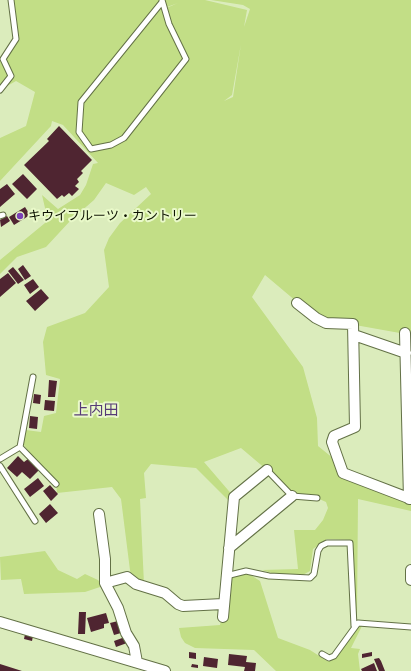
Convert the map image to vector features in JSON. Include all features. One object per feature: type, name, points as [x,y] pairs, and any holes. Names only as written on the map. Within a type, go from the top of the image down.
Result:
[{"type":"street","points":[[297,303],[316,318],[326,323],[353,324],[355,427],[334,436],[332,442],[343,473],[410,499],[410,452],[405,333]]},
{"type":"street","points":[[354,335],[406,353]]},
{"type":"street","points":[[223,617],[234,497],[267,470]]},
{"type":"street","points":[[229,548],[292,496]]},
{"type":"street","points":[[98,514],[105,559],[105,583],[113,597],[124,626],[134,646],[137,662]]},
{"type":"street","points":[[411,570],[411,580]]},
{"type":"street","points":[[105,583],[127,577],[136,584],[165,593],[178,604],[183,606],[223,604]]},
{"type":"street","points":[[0,622],[165,671]]},
{"type":"lane","points":[[0,90],[10,76],[3,59],[16,39],[11,0]]},
{"type":"lane","points":[[162,1],[169,24],[186,58],[124,138],[111,145],[91,149],[79,132],[80,102],[162,1]]},
{"type":"lane","points":[[0,459],[20,447],[34,377]]},
{"type":"lane","points":[[20,447],[56,484]]},
{"type":"lane","points":[[0,466],[35,521]]},
{"type":"lane","points":[[267,470],[292,496],[317,498]]},
{"type":"lane","points":[[226,576],[246,571],[269,576],[310,578],[314,574],[321,546],[327,543],[350,544],[354,626]]},
{"type":"lane","points":[[322,654],[325,657],[334,656],[354,626],[358,623],[411,626]]},
{"type":"green space","points":[[10,0],[161,0],[164,9],[178,3],[167,7],[162,0],[205,0],[247,10],[244,27],[250,9],[243,5],[211,0],[411,0],[411,335],[316,318],[265,275],[252,297],[303,367],[317,418],[318,446],[339,463],[343,473],[411,499],[411,511],[358,499],[357,617],[354,624],[352,540],[327,539],[313,549],[310,571],[299,577],[278,575],[262,570],[298,569],[294,530],[315,530],[323,520],[328,508],[326,502],[317,498],[293,496],[267,470],[241,448],[204,462],[234,497],[229,501],[196,468],[151,464],[144,473],[146,498],[140,499],[144,584],[131,578],[121,499],[112,487],[57,493],[56,484],[38,464],[21,441],[26,430],[41,432],[44,416],[56,413],[60,379],[46,375],[43,342],[47,327],[85,313],[109,287],[104,250],[109,238],[120,223],[151,194],[146,187],[134,195],[106,183],[94,200],[71,220],[46,247],[17,257],[0,274],[0,260],[45,223],[45,208],[42,195],[58,209],[80,195],[86,185],[93,164],[98,163],[63,125],[52,121],[51,126],[0,181],[0,138],[26,126],[35,92],[16,81],[0,90],[0,58],[13,39]],"holes":[[[241,44],[233,97],[224,101],[232,95]]]},
{"type":"green space","points":[[45,551],[58,570],[77,579],[85,574],[98,580],[103,586],[85,592],[24,594],[21,579],[1,580],[0,557]]},
{"type":"green space","points":[[240,573],[249,574],[260,581],[278,638],[310,650],[327,661],[336,658],[355,627],[363,624],[351,648],[360,649],[358,654],[360,671],[276,671],[254,650],[195,648],[185,643],[181,637],[179,628],[220,625],[230,578]]},
{"type":"building","points":[[59,126],[92,160],[81,171],[83,173],[77,179],[79,182],[75,186],[79,189],[72,196],[69,193],[64,197],[62,195],[57,199],[24,165],[49,141],[47,139]]},
{"type":"building","points":[[23,174],[37,189],[27,199],[12,184]]},
{"type":"building","points":[[7,184],[15,194],[0,207],[0,189]]},
{"type":"building","name":"キウイフルーツ・カントリー","points":[[25,207],[30,215],[14,225],[9,217]]},
{"type":"building","points":[[7,216],[10,221],[1,227],[0,220]]},
{"type":"building","points":[[23,265],[31,276],[25,280],[18,269]]},
{"type":"building","points":[[13,267],[24,280],[18,284],[8,271]]},
{"type":"building","points":[[8,273],[16,283],[0,297],[0,279]]},
{"type":"building","points":[[33,279],[39,287],[30,294],[24,285]]},
{"type":"building","points":[[41,289],[49,298],[35,311],[26,301]]},
{"type":"building","points":[[49,380],[57,381],[55,397],[48,397]]},
{"type":"building","points":[[34,394],[41,395],[40,404],[33,403]]},
{"type":"building","points":[[45,400],[55,401],[54,411],[44,410]]},
{"type":"building","points":[[30,416],[38,417],[37,429],[29,428]]},
{"type":"building","points":[[18,456],[24,462],[28,459],[39,470],[30,479],[22,472],[17,477],[7,468]]},
{"type":"building","points":[[38,478],[44,486],[30,497],[24,489]]},
{"type":"building","points":[[50,485],[58,494],[51,501],[43,491]]},
{"type":"building","points":[[50,504],[58,513],[46,523],[39,514]]},
{"type":"building","points":[[79,612],[86,612],[85,634],[78,634]]},
{"type":"building","points":[[106,613],[109,623],[104,624],[104,628],[91,632],[87,618]]},
{"type":"building","points":[[118,621],[121,633],[114,635],[110,623]]},
{"type":"building","points":[[25,634],[33,636],[32,641],[24,639]]},
{"type":"building","points":[[125,637],[127,643],[116,647],[114,641]]},
{"type":"building","points":[[189,652],[196,653],[196,659],[189,658]]},
{"type":"building","points":[[372,652],[372,656],[362,658],[362,654]]},
{"type":"building","points":[[229,654],[247,656],[246,662],[256,663],[255,671],[244,671],[245,667],[228,665]]},
{"type":"building","points":[[204,657],[218,659],[217,668],[203,666]]},
{"type":"building","points":[[379,658],[385,671],[379,671],[374,659]]},
{"type":"building","points":[[374,663],[377,671],[362,671],[361,669]]},
{"type":"building","points":[[0,664],[22,671],[0,671]]},
{"type":"building","points":[[192,664],[198,665],[198,668],[191,667]]},
{"type":"place","name":"キウイフルーツ・カントリー","points":[[20,216]]},
{"type":"district","name":"上内田","points":[[96,410]]}]
